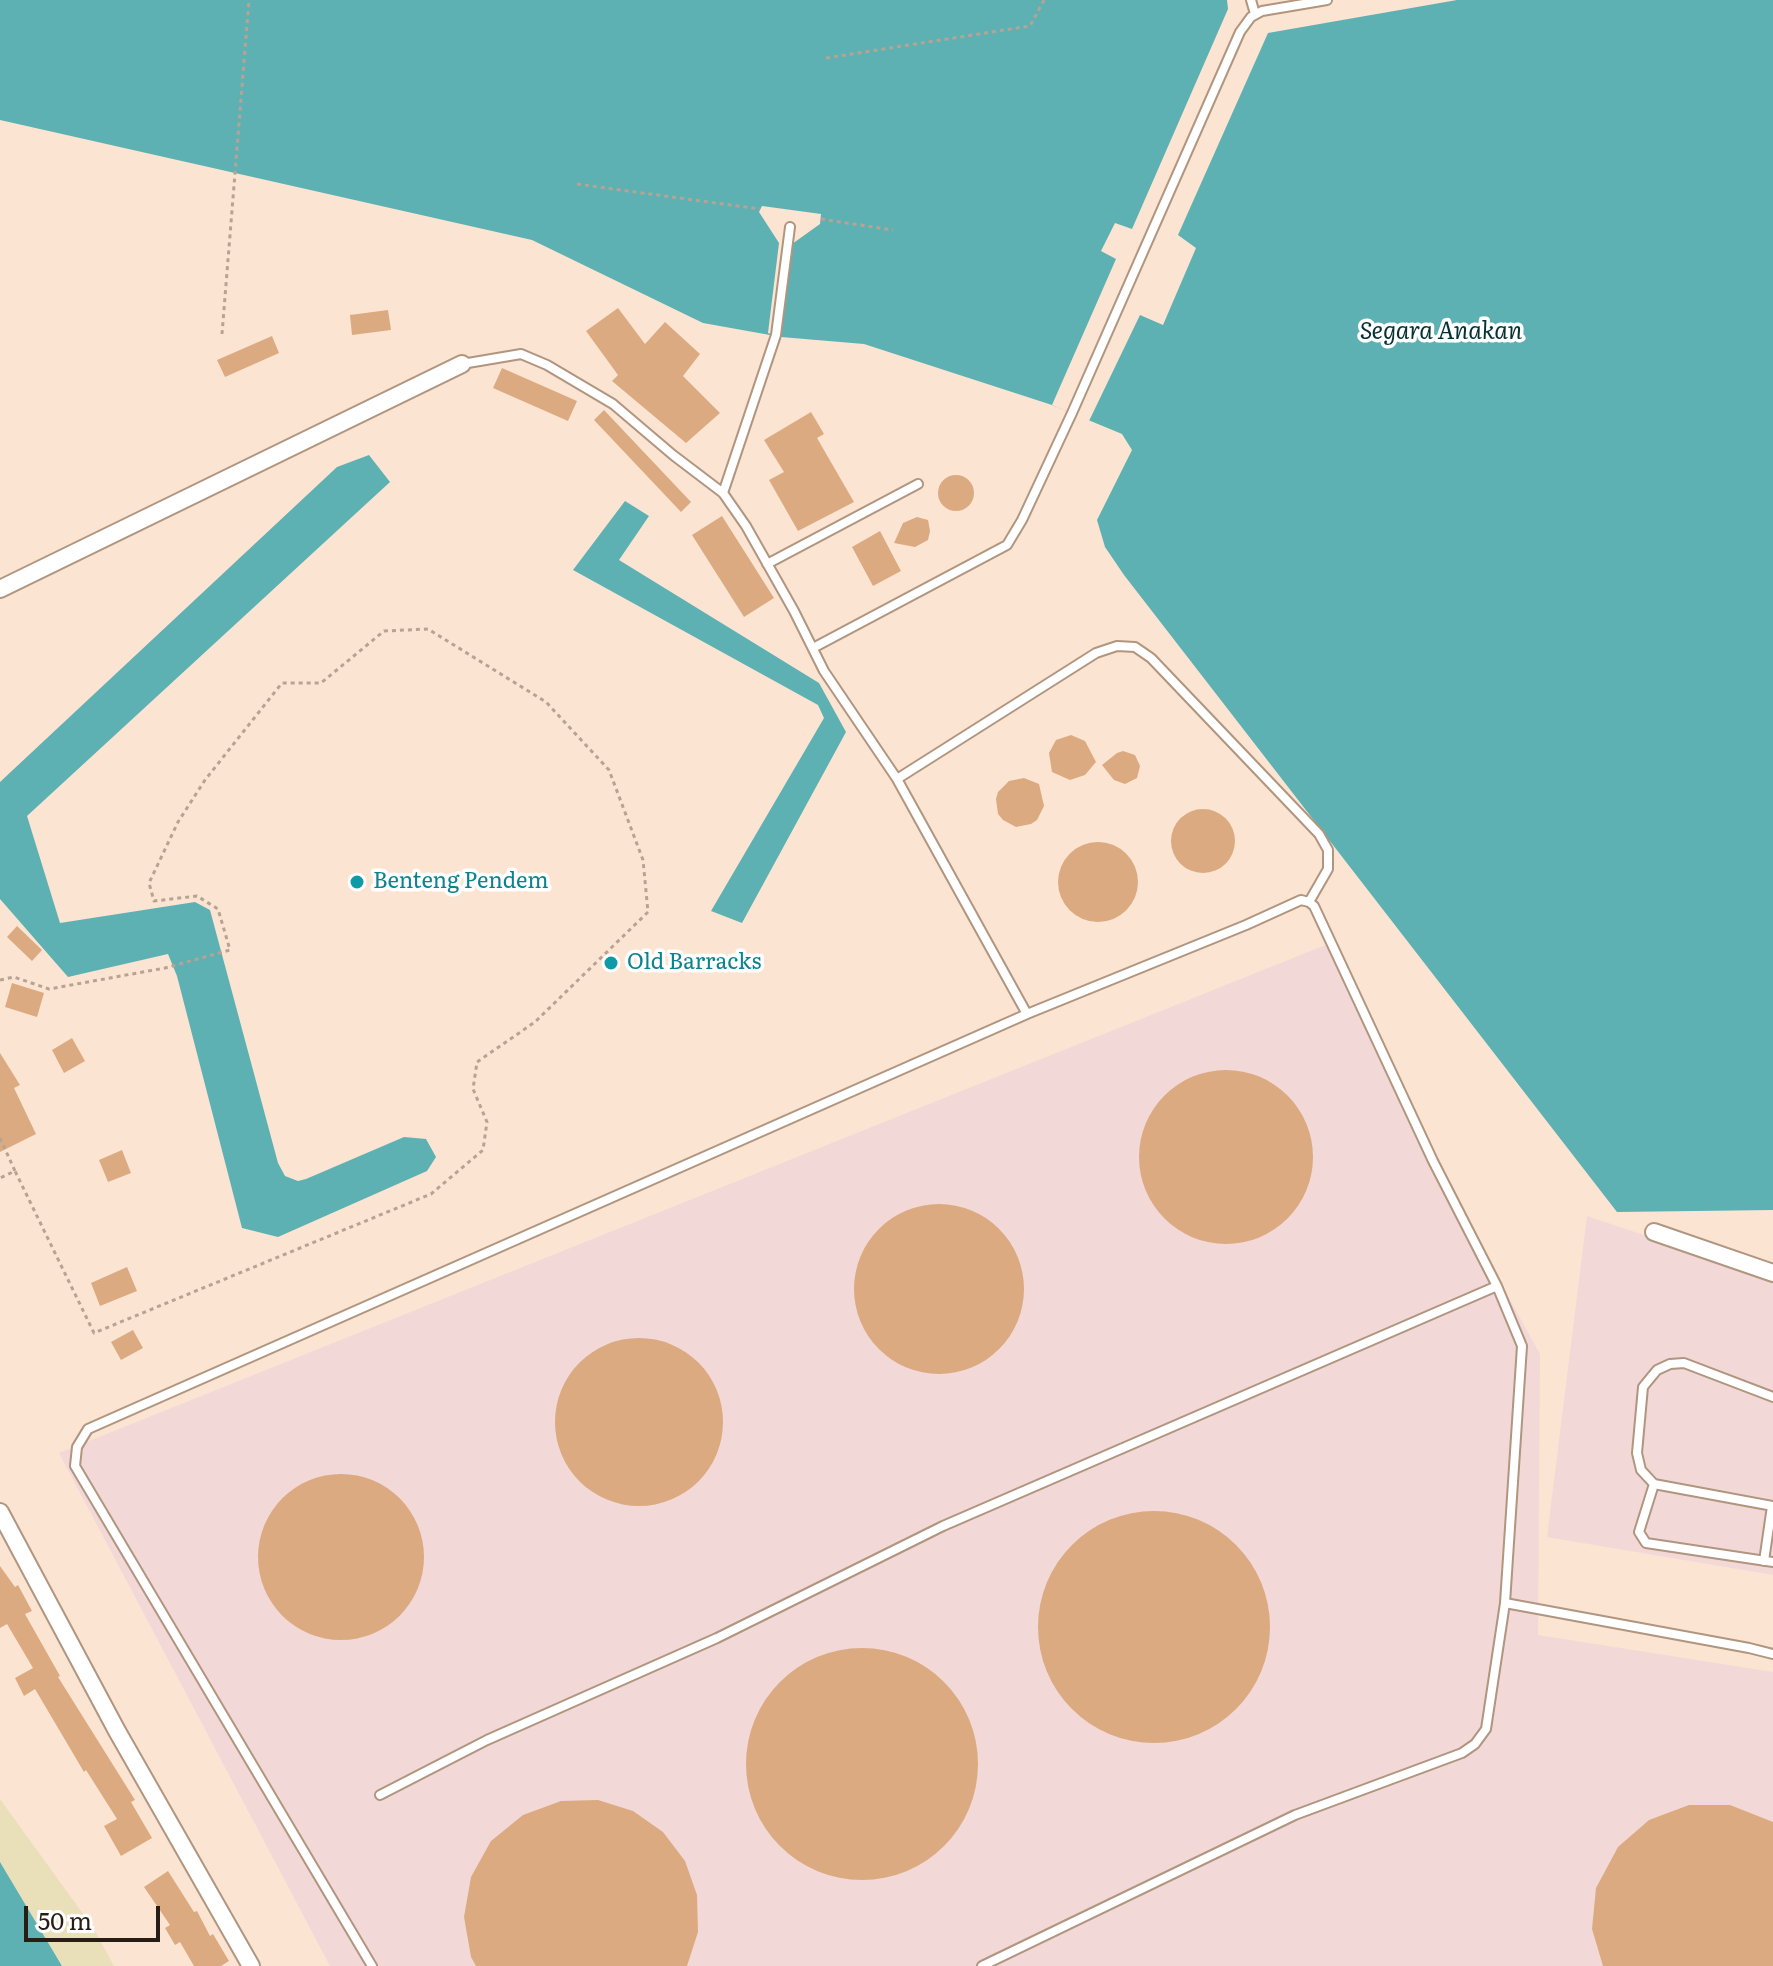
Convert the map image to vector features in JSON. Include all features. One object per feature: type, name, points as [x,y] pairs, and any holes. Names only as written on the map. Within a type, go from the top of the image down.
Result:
[{"type":"street","points":[[0,589],[462,364]]},
{"type":"street","points":[[1654,1232],[1773,1273]]},
{"type":"street","points":[[0,1512],[117,1731],[251,1966]]},
{"type":"lane","points":[[1251,0],[1255,14]]},
{"type":"lane","points":[[813,648],[1007,545],[1072,413],[1240,32],[1255,14],[1327,0]]},
{"type":"lane","points":[[723,493],[776,335],[790,227]]},
{"type":"lane","points":[[462,364],[521,354],[547,365],[613,404],[723,493],[767,564],[824,671],[897,779],[1027,1014]]},
{"type":"lane","points":[[767,564],[918,484]]},
{"type":"lane","points":[[897,779],[1096,653],[1117,646],[1135,647],[1151,658],[1319,834],[1328,850],[1328,869],[1309,902]]},
{"type":"lane","points":[[372,1966],[75,1466],[81,1438],[88,1429],[1027,1014],[1301,900],[1309,902],[1314,906],[1433,1161],[1497,1286],[1522,1346],[1505,1603],[1486,1729],[1475,1744],[1462,1753],[1295,1815],[982,1966]]},
{"type":"lane","points":[[380,1795],[487,1740],[717,1638],[943,1526],[1497,1286]]},
{"type":"lane","points":[[1654,1484],[1639,1532],[1646,1543],[1769,1561],[1772,1506],[1654,1484],[1641,1470],[1637,1453],[1643,1387],[1657,1370],[1670,1364],[1684,1363],[1773,1397]]},
{"type":"lane","points":[[1505,1603],[1773,1654]]},
{"type":"path","points":[[222,334],[249,0]]},
{"type":"path","points":[[826,58],[1030,26],[1044,0]]},
{"type":"path","points":[[577,184],[760,209]]},
{"type":"path","points":[[821,219],[893,230]]},
{"type":"path","points":[[0,980],[14,977],[49,989],[165,968],[230,950],[218,909],[197,896],[154,901],[149,883],[178,822],[205,780],[282,683],[321,683],[384,631],[428,629],[546,702],[609,770],[643,860],[648,912],[535,1022],[477,1062],[473,1089],[487,1122],[483,1150],[431,1194],[94,1333],[0,1138]]},
{"type":"path","points":[[0,1178],[15,1171]]},
{"type":"shaded area","points":[[1328,944],[1433,1161],[1540,1354],[1538,1635],[1773,1672],[1773,1966],[330,1966],[59,1453]]},
{"type":"shaded area","points":[[1587,1216],[1773,1278],[1773,1575],[1547,1537]]},
{"type":"sand","points":[[0,1799],[94,1929],[114,1966],[62,1966],[0,1862]]},
{"type":"water","name":"Segara Anakan","points":[[0,0],[1773,0],[1773,1210],[1617,1212],[1105,547],[1097,520],[1132,450],[1122,434],[1052,405],[864,344],[781,337],[703,323],[532,240],[0,120]]},
{"type":"water","points":[[369,455],[390,482],[27,816],[60,923],[195,902],[210,910],[278,1163],[285,1176],[298,1181],[306,1179],[404,1137],[426,1139],[436,1157],[427,1171],[278,1237],[242,1228],[177,976],[168,954],[68,977],[0,899],[0,782],[337,467]]},
{"type":"water","points":[[625,501],[649,516],[619,560],[819,683],[846,732],[742,923],[711,911],[824,718],[818,705],[573,570]]},
{"type":"water","points":[[0,1862],[62,1966],[0,1966]]},
{"type":"pier","points":[[1227,0],[1457,0],[1268,33],[1178,235],[1196,248],[1163,325],[1140,315],[1089,421],[1052,405],[1116,259],[1101,251],[1115,223],[1132,229],[1228,9]]},
{"type":"pier","points":[[762,206],[821,214],[820,224],[792,244],[781,337],[768,333],[779,243],[759,212]]},
{"type":"building","points":[[618,308],[645,344],[665,322],[700,354],[683,376],[720,413],[686,443],[612,381],[618,375],[586,331]]},
{"type":"building","points":[[388,310],[391,330],[352,335],[350,315]]},
{"type":"building","points":[[272,336],[279,353],[225,377],[217,360]]},
{"type":"building","points":[[502,368],[577,401],[568,421],[493,388]]},
{"type":"building","points":[[604,410],[691,502],[681,512],[594,420]]},
{"type":"building","points":[[811,412],[824,434],[817,438],[854,502],[798,531],[769,480],[784,472],[764,440]]},
{"type":"building","points":[[956,475],[969,480],[974,493],[969,506],[956,511],[943,506],[938,493],[943,480]]},
{"type":"building","points":[[722,516],[774,598],[744,617],[692,535]]},
{"type":"building","points":[[917,517],[928,520],[928,540],[915,547],[894,543],[903,523]]},
{"type":"building","points":[[880,531],[901,571],[873,586],[852,547]]},
{"type":"building","points":[[1071,735],[1085,741],[1096,762],[1085,775],[1070,780],[1052,772],[1049,753],[1056,740]]},
{"type":"building","points":[[1123,751],[1135,755],[1140,766],[1137,778],[1125,784],[1114,780],[1102,765]]},
{"type":"building","points":[[1024,778],[1039,784],[1044,806],[1037,820],[1016,827],[998,814],[996,799],[998,792],[1009,781]]},
{"type":"building","points":[[1203,809],[1215,811],[1226,818],[1233,829],[1233,853],[1226,864],[1215,871],[1203,873],[1191,871],[1180,864],[1173,853],[1171,841],[1173,829],[1180,818],[1191,811]]},
{"type":"building","points":[[1098,842],[1113,845],[1126,854],[1135,867],[1138,882],[1135,897],[1126,910],[1113,919],[1098,922],[1083,919],[1070,910],[1061,897],[1058,882],[1061,867],[1070,854],[1083,845]]},
{"type":"building","points":[[17,926],[42,950],[32,961],[7,937]]},
{"type":"building","points":[[12,983],[44,993],[37,1017],[5,1007]]},
{"type":"building","points":[[72,1038],[85,1061],[64,1073],[52,1050]]},
{"type":"building","points":[[0,1053],[20,1085],[14,1088],[36,1134],[0,1152]]},
{"type":"building","points":[[1226,1070],[1259,1076],[1288,1095],[1307,1124],[1313,1157],[1307,1190],[1288,1219],[1259,1238],[1226,1244],[1193,1238],[1164,1219],[1145,1190],[1139,1157],[1145,1124],[1164,1095],[1193,1076]]},
{"type":"building","points":[[122,1150],[131,1173],[108,1182],[99,1160]]},
{"type":"building","points":[[939,1204],[972,1210],[999,1229],[1018,1256],[1024,1289],[1018,1322],[999,1349],[972,1368],[939,1374],[906,1368],[879,1349],[860,1322],[854,1289],[860,1256],[879,1229],[906,1210]]},
{"type":"building","points":[[127,1267],[137,1291],[100,1306],[91,1283]]},
{"type":"building","points":[[133,1330],[143,1348],[121,1360],[111,1342]]},
{"type":"building","points":[[639,1338],[671,1345],[698,1363],[716,1390],[723,1422],[716,1454],[698,1481],[671,1499],[639,1506],[607,1499],[580,1481],[562,1454],[555,1422],[562,1390],[580,1363],[607,1345]]},
{"type":"building","points":[[341,1474],[373,1481],[400,1498],[417,1525],[424,1557],[417,1589],[400,1616],[373,1633],[341,1640],[309,1633],[282,1616],[265,1589],[258,1557],[265,1525],[282,1498],[309,1481]]},
{"type":"building","points":[[1154,1511],[1177,1513],[1198,1520],[1219,1530],[1236,1545],[1251,1562],[1261,1583],[1268,1604],[1268,1650],[1261,1671],[1251,1692],[1236,1709],[1219,1724],[1198,1734],[1177,1741],[1154,1743],[1131,1741],[1110,1734],[1089,1724],[1072,1709],[1057,1692],[1047,1671],[1040,1650],[1038,1627],[1040,1604],[1047,1583],[1057,1562],[1072,1545],[1089,1530],[1110,1520],[1131,1513]]},
{"type":"building","points":[[0,1566],[15,1587],[18,1585],[32,1611],[25,1614],[58,1677],[135,1800],[131,1802],[152,1838],[121,1856],[104,1826],[117,1819],[86,1770],[84,1772],[35,1689],[24,1696],[15,1678],[33,1668],[7,1624],[0,1628]]},
{"type":"building","points":[[862,1648],[885,1650],[906,1657],[927,1667],[944,1682],[959,1699],[969,1720],[976,1741],[976,1787],[969,1808],[959,1829],[944,1846],[927,1861],[906,1871],[885,1878],[862,1880],[839,1878],[818,1871],[797,1861],[780,1846],[765,1829],[755,1808],[748,1787],[746,1764],[748,1741],[755,1720],[765,1699],[780,1682],[797,1667],[818,1657],[839,1650]]},
{"type":"building","points":[[598,1800],[633,1811],[663,1832],[685,1861],[697,1895],[698,1932],[687,1966],[476,1966],[471,1957],[464,1917],[471,1877],[491,1841],[523,1815],[561,1801]]},
{"type":"building","points":[[1689,1805],[1730,1805],[1773,1822],[1773,1966],[1603,1966],[1592,1929],[1596,1888],[1618,1847],[1649,1820]]},
{"type":"building","points":[[168,1871],[229,1961],[221,1966],[194,1966],[180,1942],[175,1945],[165,1928],[170,1925],[144,1887]]},
{"type":"place","name":"Benteng Pendem","points":[[357,882]]},
{"type":"place","name":"Old Barracks","points":[[611,963]]}]
